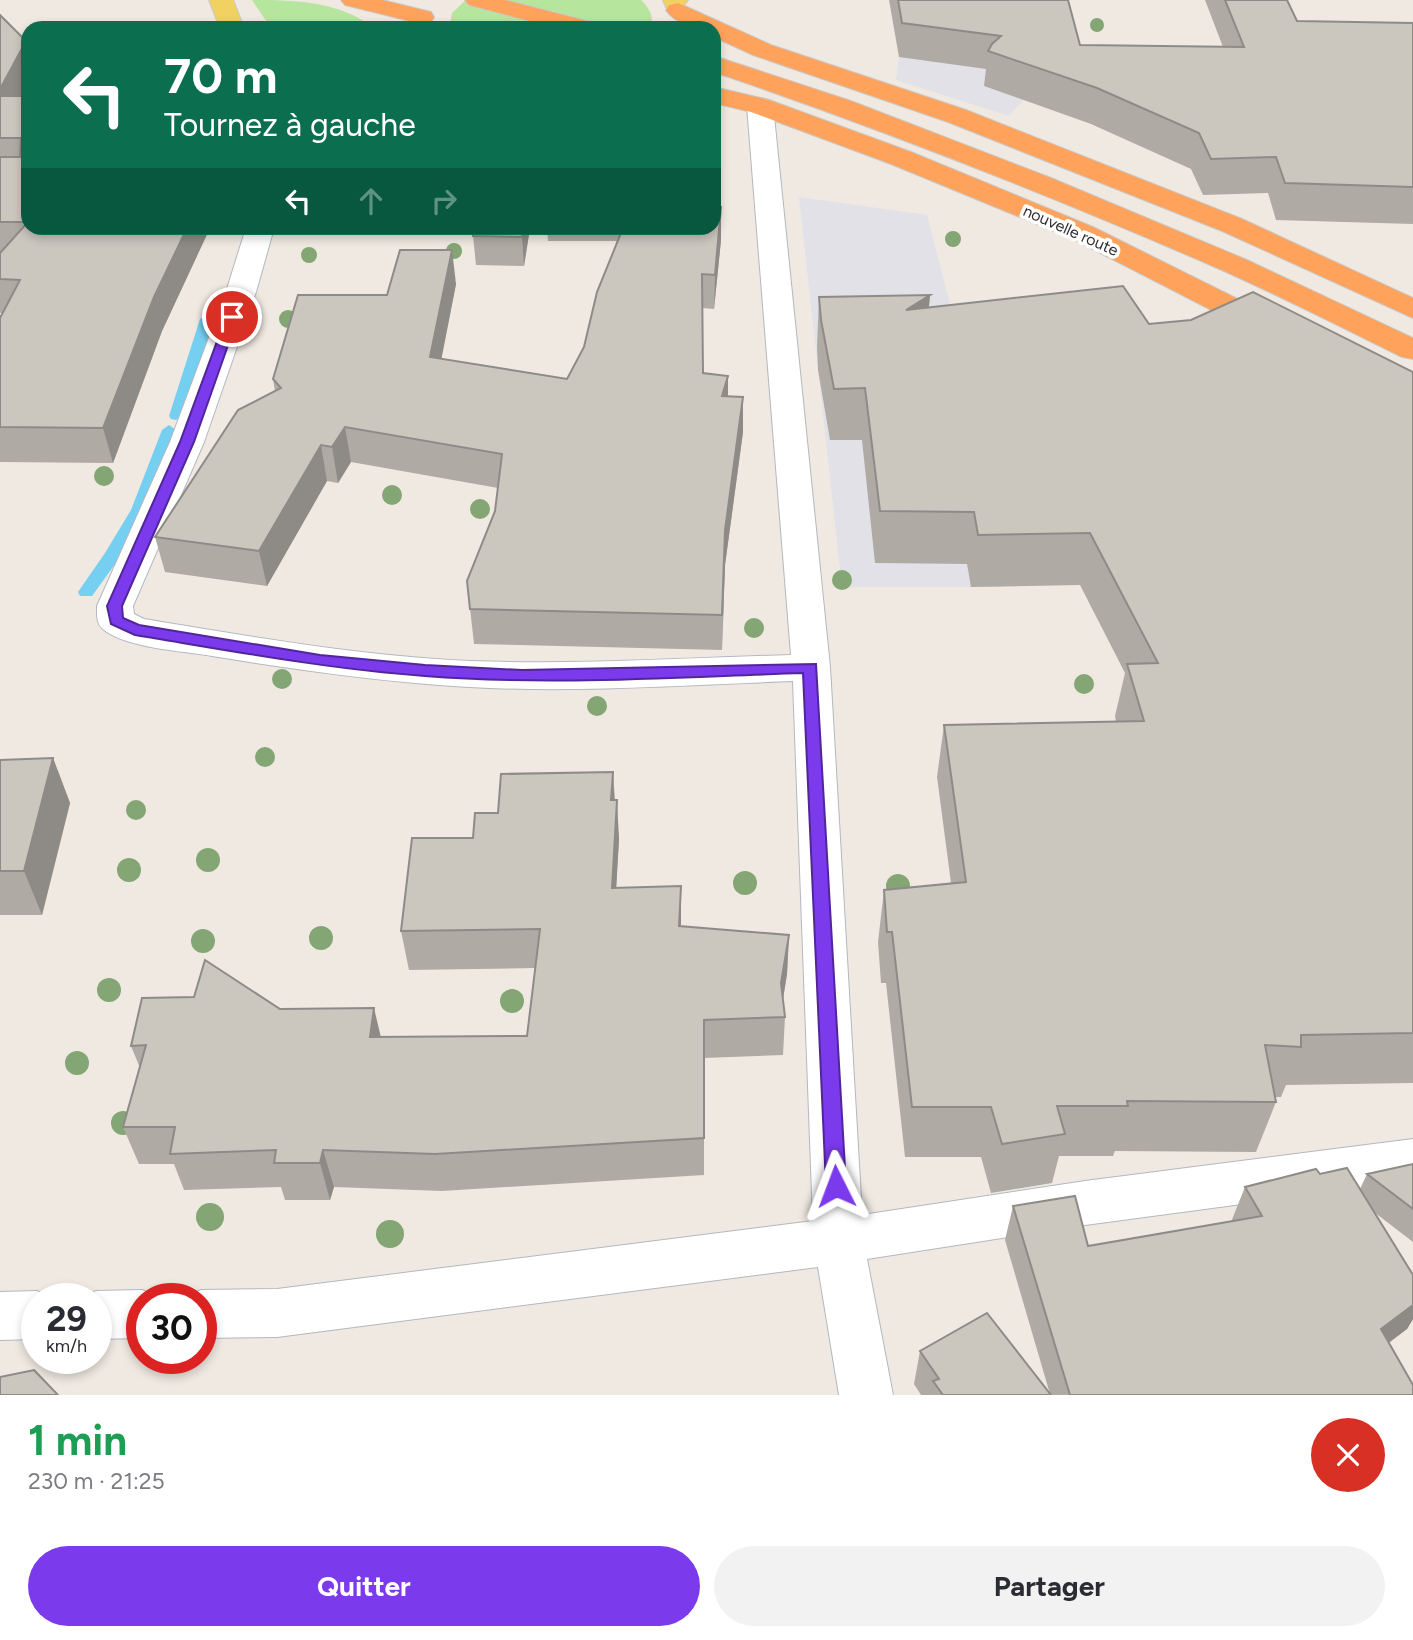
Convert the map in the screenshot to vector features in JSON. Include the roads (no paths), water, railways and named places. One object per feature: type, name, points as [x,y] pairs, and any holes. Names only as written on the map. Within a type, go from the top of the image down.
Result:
[{"type":"highway","points":[[353,0],[426,15]]},
{"type":"highway","points":[[477,0],[559,21]]},
{"type":"highway","points":[[676,8],[701,21]]},
{"type":"highway","points":[[721,31],[762,50],[957,116],[1232,225],[1413,309]]},
{"type":"highway","points":[[721,68],[759,92]]},
{"type":"highway","name":"nouvelle route","points":[[721,95],[759,92],[1065,194],[1237,266],[1413,351]]},
{"type":"highway","name":"nouvelle route","points":[[759,92],[901,158],[1083,233],[1303,344]]},
{"type":"main road","points":[[221,0],[229,21]]},
{"type":"street","points":[[759,92],[810,667],[839,1241],[866,1395]]},
{"type":"street","points":[[258,235],[241,292],[187,442],[115,606],[116,621],[135,630],[320,660],[425,671],[522,676],[810,667]]},
{"type":"street","points":[[217,1314],[277,1313],[839,1241],[1085,1203],[1413,1160]]},
{"type":"street","points":[[0,1316],[21,1315]]},
{"type":"waterway","points":[[176,416],[207,319]]},
{"type":"waterway","points":[[86,592],[112,556],[139,510],[169,430]]}]
